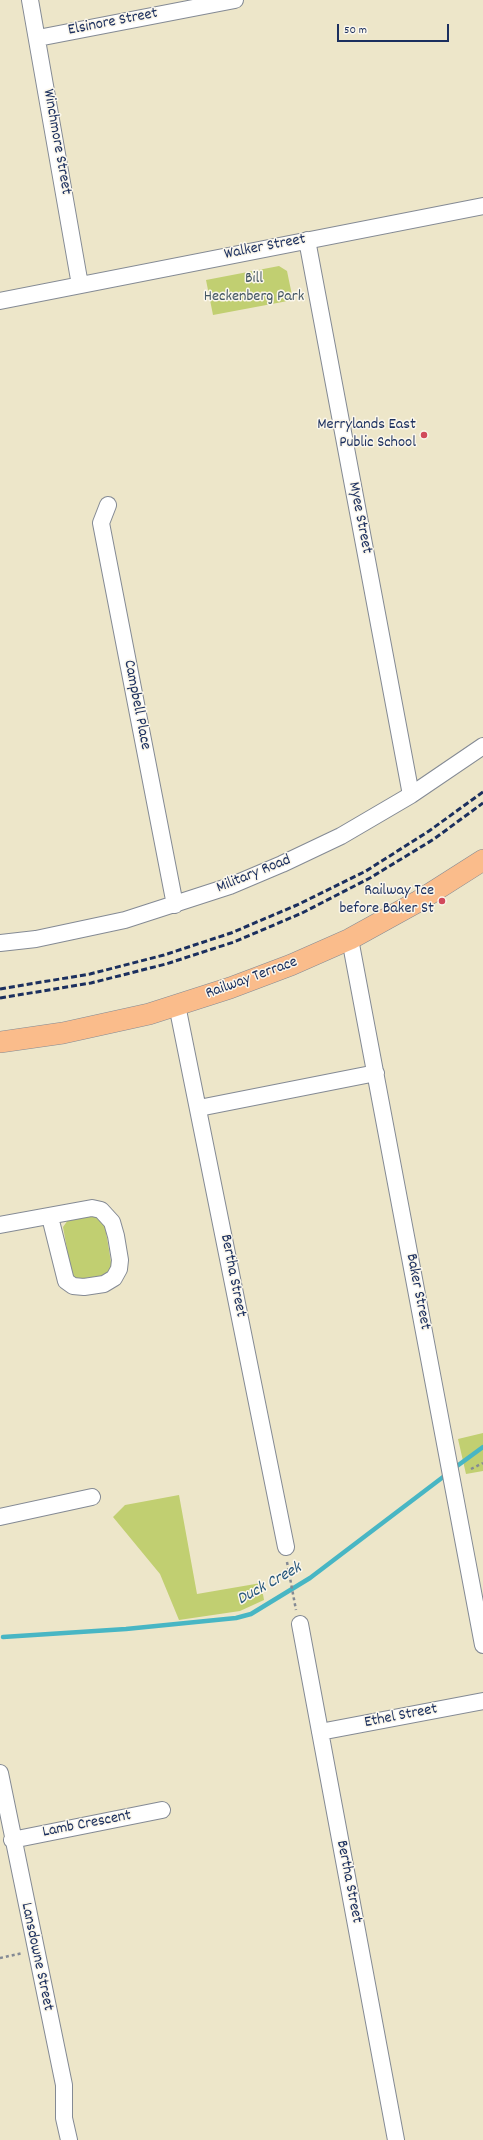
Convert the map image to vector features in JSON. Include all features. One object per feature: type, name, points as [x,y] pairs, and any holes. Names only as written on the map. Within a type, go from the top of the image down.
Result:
[{"type":"main road","name":"Railway Terrace","points":[[0,1042],[63,1033],[149,1014],[277,970],[350,939],[417,902],[483,860]]},
{"type":"street","name":"Winchmore Street","points":[[30,0],[38,38],[80,285]]},
{"type":"street","name":"Elsinore Street","points":[[38,38],[234,0]]},
{"type":"street","name":"Walker Street","points":[[0,300],[483,206]]},
{"type":"street","name":"Myee Street","points":[[306,240],[412,795]]},
{"type":"street","name":"Campbell Place","points":[[108,505],[101,524],[175,905]]},
{"type":"street","name":"Military Road","points":[[0,943],[71,933],[125,920],[175,905],[282,864],[341,836],[412,795],[483,746]]},
{"type":"street","name":"Baker Street","points":[[350,939],[483,1645]]},
{"type":"street","name":"Bertha Street","points":[[177,1005],[199,1108],[286,1547]]},
{"type":"street","points":[[199,1108],[376,1072]]},
{"type":"street","points":[[0,1225],[50,1217],[92,1208],[101,1210],[108,1215],[112,1222],[120,1260],[119,1269],[114,1278],[104,1284],[84,1287],[73,1286],[66,1281],[50,1217]]},
{"type":"street","points":[[0,1517],[92,1497]]},
{"type":"street","name":"Bertha Street","points":[[300,1624],[396,2140]]},
{"type":"street","name":"Ethel Street","points":[[320,1732],[483,1702]]},
{"type":"street","name":"Lansdowne Street","points":[[0,1773],[12,1840],[64,2085],[64,2118],[69,2140]]},
{"type":"street","name":"Lamb Crescent","points":[[12,1840],[162,1810]]},
{"type":"path","points":[[471,1469],[483,1463]]},
{"type":"path","points":[[290,1580],[293,1599]]},
{"type":"path","points":[[0,1958],[35,1951]]},
{"type":"green space","name":"Bill Heckenberg Park","points":[[279,266],[287,271],[293,300],[213,315],[206,280]]},
{"type":"green space","points":[[93,1215],[97,1216],[105,1226],[112,1268],[109,1272],[101,1276],[77,1279],[73,1277],[71,1271],[63,1227],[68,1220]]},
{"type":"green space","points":[[483,1433],[483,1471],[466,1474],[458,1439]]},
{"type":"green space","points":[[179,1495],[197,1594],[261,1583],[264,1600],[240,1611],[179,1620],[160,1574],[113,1517],[125,1505]]},
{"type":"waterway","name":"Duck Creek","points":[[453,1469],[483,1447]]},
{"type":"waterway","name":"Duck Creek","points":[[3,1637],[126,1629],[236,1618],[251,1614],[310,1578],[447,1474]]},
{"type":"railway","points":[[0,989],[90,974],[164,955],[231,933],[297,905],[366,871],[429,831],[483,792]]},
{"type":"railway","points":[[0,998],[91,983],[166,964],[234,942],[302,913],[370,878],[434,839],[483,803]]},
{"type":"place","name":"Merrylands East Public School","points":[[424,435]]},
{"type":"place","name":"Railway Tce before Baker St","points":[[442,901]]}]
